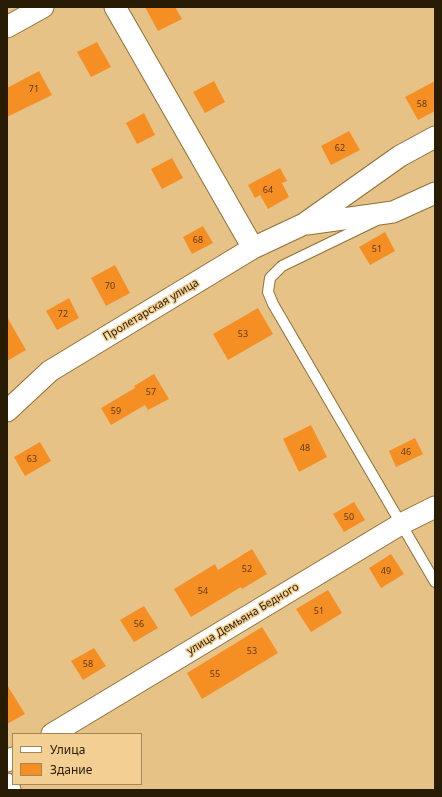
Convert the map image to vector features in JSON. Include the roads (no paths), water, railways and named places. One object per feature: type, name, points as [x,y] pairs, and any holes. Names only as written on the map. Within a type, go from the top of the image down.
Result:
[{"type":"street","points":[[7,28],[42,7]]},
{"type":"street","points":[[115,7],[253,248]]},
{"type":"street","name":"Пролетарская улица","points":[[7,411],[50,371],[253,248],[304,224],[400,156],[435,137]]},
{"type":"street","name":"Пролетарская улица","points":[[304,224],[393,212],[435,193]]},
{"type":"street","name":"улица Демьяна Бедного","points":[[54,733],[401,524],[435,507]]},
{"type":"street","points":[[7,784],[10,790]]},
{"type":"lane","points":[[393,212],[282,266],[270,278],[268,292],[273,304],[435,582]]}]
